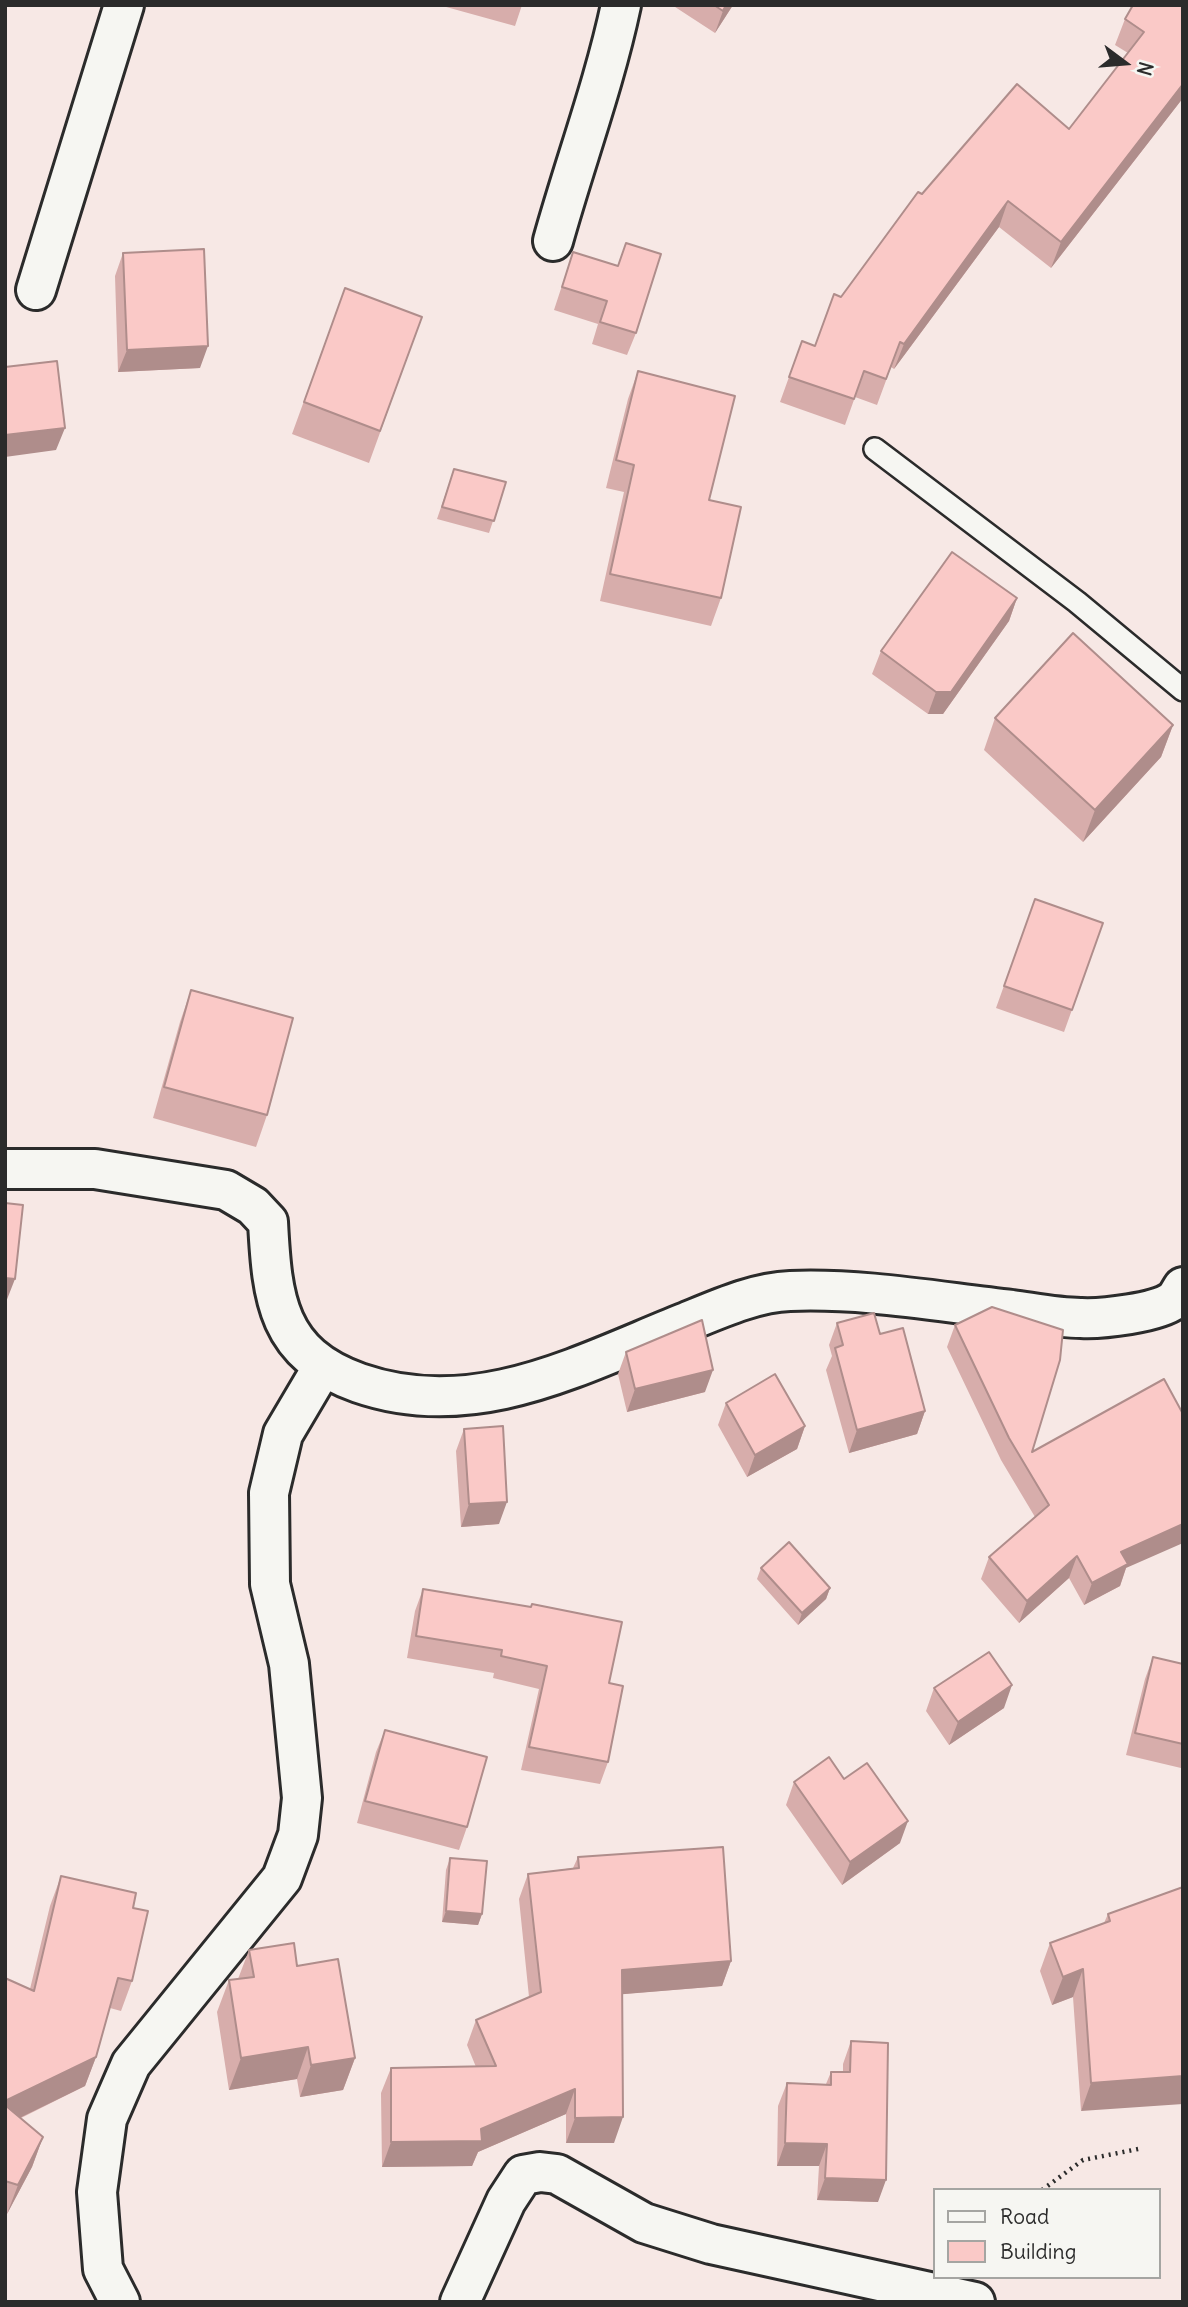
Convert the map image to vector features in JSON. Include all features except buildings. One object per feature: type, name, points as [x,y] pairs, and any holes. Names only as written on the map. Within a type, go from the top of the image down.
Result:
[{"type":"street","points":[[36,290],[124,5]]},
{"type":"street","points":[[553,241],[580,144],[607,69],[621,5]]},
{"type":"street","points":[[5,1170],[94,1169],[226,1190],[253,1206],[268,1222],[271,1282],[279,1312],[296,1343],[322,1368],[380,1389],[407,1395],[451,1399],[533,1383],[725,1306],[788,1291],[858,1293],[1080,1319],[1129,1315],[1174,1300],[1183,1287]]},
{"type":"street","points":[[120,2302],[103,2269],[97,2192],[107,2119],[131,2064],[282,1878],[298,1835],[302,1797],[289,1664],[270,1584],[269,1493],[284,1434],[322,1368]]},
{"type":"street","points":[[460,2302],[506,2201],[523,2175],[540,2172],[556,2174],[644,2223],[711,2244],[975,2302]]},
{"type":"lane","points":[[875,449],[1077,602],[1183,690]]},
{"type":"path","points":[[1045,2188],[1083,2160],[1143,2148]]}]
